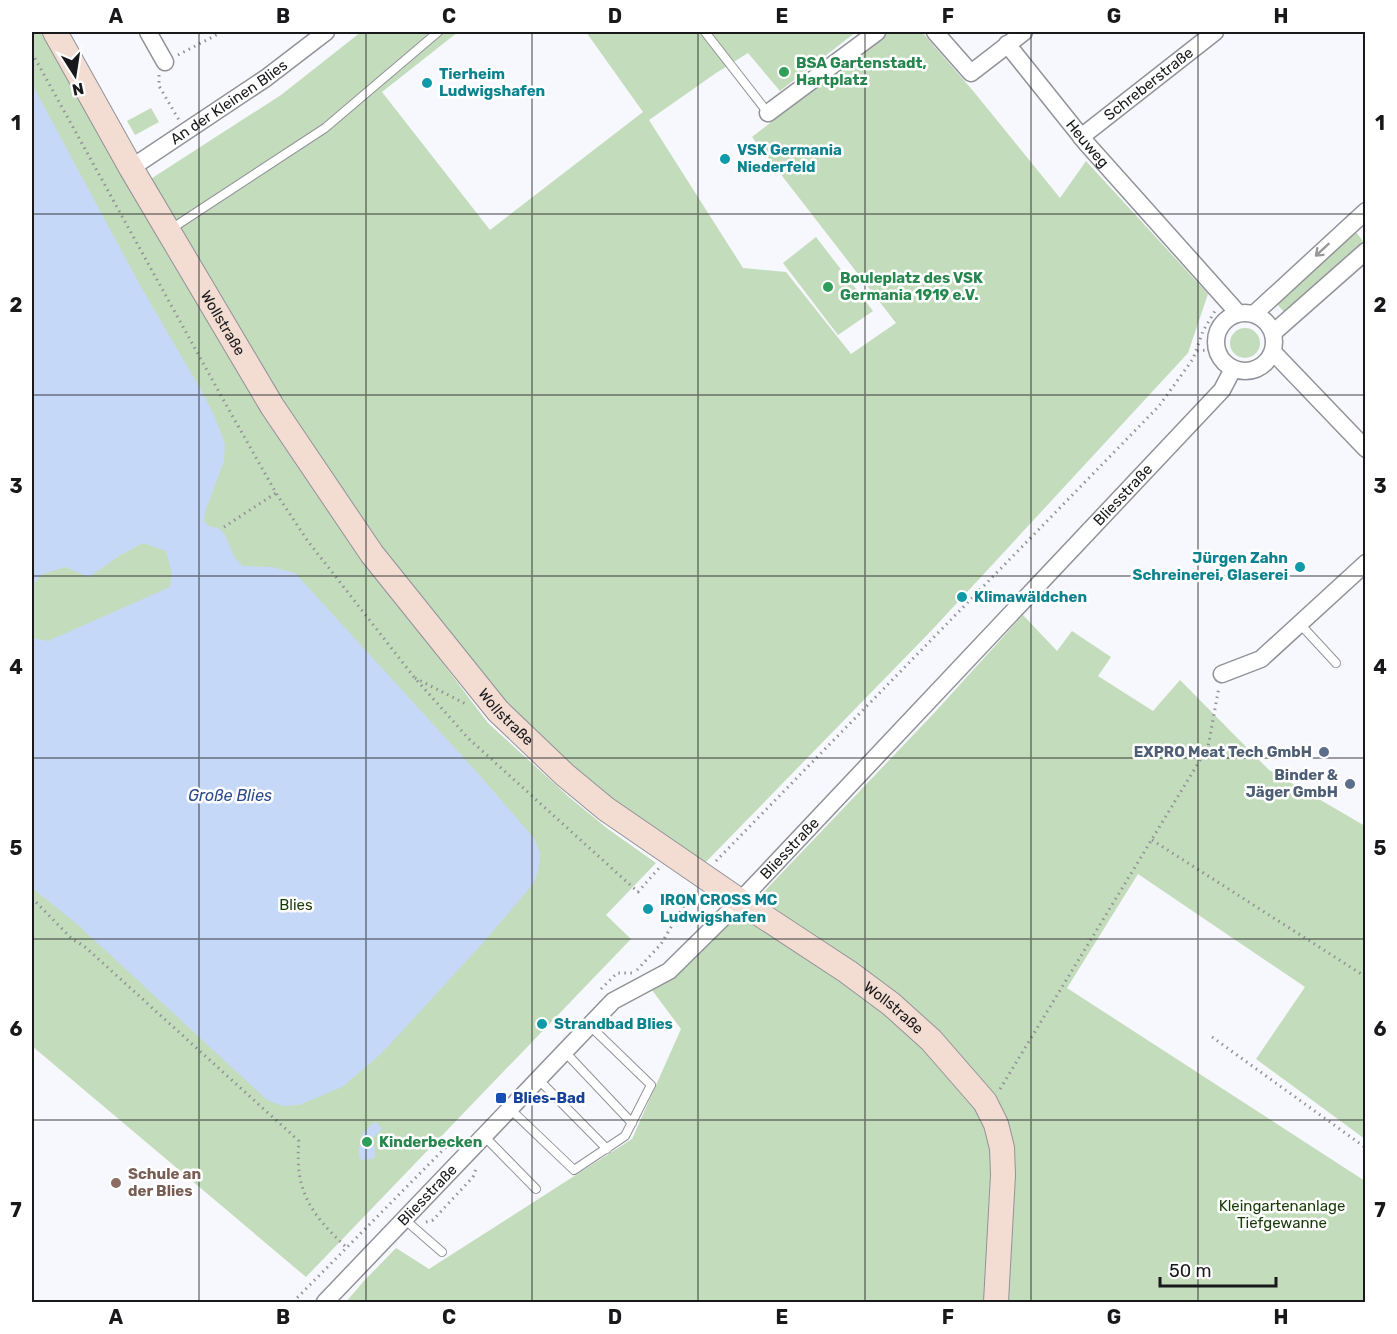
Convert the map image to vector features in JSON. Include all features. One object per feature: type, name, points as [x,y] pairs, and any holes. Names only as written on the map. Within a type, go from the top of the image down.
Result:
[{"type":"street","name":"Wollstraße","points":[[55,32],[131,168],[272,406],[372,554],[498,711],[606,809],[848,972],[891,1004],[931,1040],[985,1102],[996,1124],[1002,1148],[1003,1175],[996,1302]]},
{"type":"street","points":[[148,32],[165,62]]},
{"type":"street","name":"An der Kleinen Blies","points":[[131,168],[266,78],[326,32]]},
{"type":"street","points":[[768,113],[877,32]]},
{"type":"street","points":[[935,32],[971,73],[1024,32]]},
{"type":"street","name":"Schreberstraße","points":[[1081,137],[1215,32]]},
{"type":"street","name":"Heuweg","points":[[1007,44],[1081,137],[1227,300],[1246,314]]},
{"type":"street","points":[[1246,314],[1262,318],[1273,333],[1273,352],[1266,363],[1259,368],[1241,372],[1221,360],[1216,349],[1218,329],[1223,322],[1246,314],[1365,210]]},
{"type":"street","points":[[1273,333],[1365,250]]},
{"type":"street","points":[[1273,352],[1365,448]]},
{"type":"street","name":"Bliesstraße","points":[[325,1302],[589,1025],[613,1002],[669,971],[740,901],[1222,390],[1233,369]]},
{"type":"street","points":[[1222,674],[1261,659],[1365,563]]},
{"type":"lane","points":[[168,231],[324,128],[438,32]]},
{"type":"lane","points":[[705,32],[768,113]]},
{"type":"lane","points":[[1300,624],[1336,663]]},
{"type":"lane","points":[[509,1108],[574,1170],[625,1136],[651,1085],[589,1025]]},
{"type":"lane","points":[[564,1051],[632,1123]]},
{"type":"lane","points":[[538,1079],[607,1149]]},
{"type":"lane","points":[[483,1136],[536,1189]]},
{"type":"lane","points":[[404,1219],[442,1252]]},
{"type":"path","points":[[186,132],[159,86],[160,65],[222,32]]},
{"type":"path","points":[[32,53],[276,493],[307,540],[414,677],[468,738],[638,891],[670,854]]},
{"type":"path","points":[[702,875],[1159,406],[1193,359],[1208,321],[1216,309],[1227,300]]},
{"type":"path","points":[[1196,351],[1216,349]]},
{"type":"path","points":[[224,527],[276,493]]},
{"type":"path","points":[[985,1102],[999,1092],[1208,747],[1222,674]]},
{"type":"path","points":[[414,677],[473,709]]},
{"type":"path","points":[[1152,840],[1365,977]]},
{"type":"path","points":[[32,898],[72,939],[84,946],[299,1141],[298,1171],[309,1203],[325,1227],[347,1248]]},
{"type":"path","points":[[595,996],[617,973],[634,973]]},
{"type":"path","points":[[1212,1037],[1365,1148]]},
{"type":"path","points":[[293,1302],[444,1149],[460,1138]]},
{"type":"green space","name":"Große Blies","points":[[32,32],[46,32],[364,559],[488,723],[569,797],[608,829],[656,863],[606,915],[631,939],[306,1277],[32,1046]]},
{"type":"green space","points":[[361,32],[458,32],[382,92],[490,230],[643,112],[586,32],[856,32],[780,91],[748,53],[649,120],[743,268],[786,272],[851,354],[896,323],[752,137],[887,32],[922,32],[1060,198],[1086,161],[1208,294],[1188,353],[931,631],[702,866],[615,805],[504,708],[375,546],[277,402],[146,182],[281,95]]},
{"type":"green space","points":[[151,108],[159,122],[135,135],[127,121]]},
{"type":"green space","points":[[1355,231],[1363,241],[1285,313],[1277,304]]},
{"type":"green space","name":"Bouleplatz des VSK Germania 1919 e.V.","points":[[816,237],[873,311],[838,335],[783,263]]},
{"type":"green space","points":[[1245,328],[1256,332],[1260,343],[1256,354],[1245,358],[1234,354],[1230,343],[1234,332]]},
{"type":"green space","name":"Kleingartenanlage Tiefgewanne","points":[[1023,615],[1057,651],[1072,631],[1111,657],[1098,676],[1153,711],[1180,680],[1269,770],[1365,826],[1365,1139],[1256,1059],[1305,987],[1138,874],[1067,988],[1365,1181],[1365,1302],[346,1302],[396,1248],[429,1269],[632,1139],[681,1029],[652,990],[675,975],[756,900],[936,711]]},
{"type":"water","name":"Große Blies","points":[[32,84],[141,287],[214,415],[225,444],[224,461],[205,512],[204,521],[224,533],[235,558],[243,566],[271,567],[295,573],[475,770],[534,838],[540,853],[539,868],[534,883],[482,944],[381,1054],[342,1087],[299,1105],[283,1106],[267,1100],[77,924],[32,888],[32,638],[48,641],[170,587],[172,573],[166,551],[143,543],[89,577],[65,567],[43,574],[32,585]]},
{"type":"water","name":"Kinderbecken","points":[[375,1121],[382,1129],[371,1140],[371,1144],[375,1147],[375,1157],[362,1160],[359,1157],[359,1147],[362,1144],[362,1134]]},
{"type":"place","name":"BSA Gartenstadt, Hartplatz","points":[[784,72]]},
{"type":"place","name":"Tierheim Ludwigshafen","points":[[427,83]]},
{"type":"place","name":"VSK Germania Niederfeld","points":[[725,159]]},
{"type":"place","name":"Bouleplatz des VSK Germania 1919 e.V.","points":[[828,287]]},
{"type":"place","name":"Jürgen Zahn Schreinerei, Glaserei","points":[[1300,567]]},
{"type":"place","name":"Klimawäldchen","points":[[962,597]]},
{"type":"place","name":"EXPRO Meat Tech GmbH","points":[[1324,752]]},
{"type":"place","name":"Binder & Jäger GmbH","points":[[1350,784]]},
{"type":"place","name":"IRON CROSS MC Ludwigshafen","points":[[648,909]]},
{"type":"place","name":"Strandbad Blies","points":[[542,1024]]},
{"type":"place","name":"Blies-Bad","points":[[501,1098]]},
{"type":"place","name":"Kinderbecken","points":[[367,1142]]},
{"type":"place","name":"Schule an der Blies","points":[[116,1183]]},
{"type":"park label","name":"Blies","points":[[296,905]]}]
